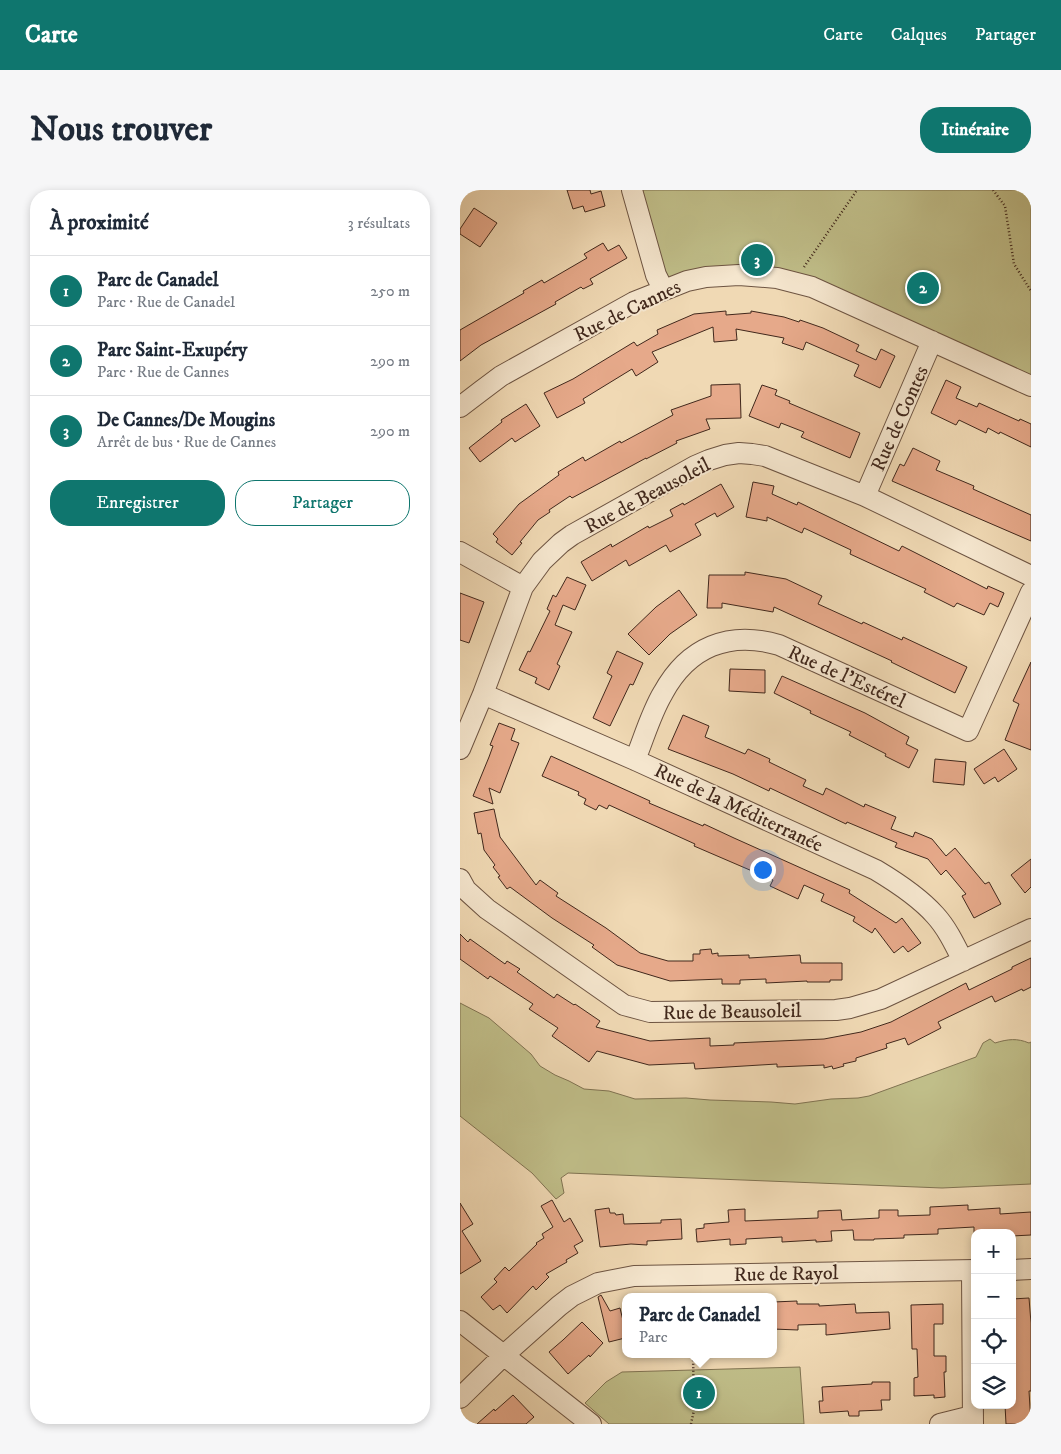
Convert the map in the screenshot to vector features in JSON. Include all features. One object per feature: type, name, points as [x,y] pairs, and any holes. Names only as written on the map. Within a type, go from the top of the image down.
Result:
[{"type":"street","points":[[632,190],[656,276],[663,290]]},
{"type":"street","name":"Rue de Cannes","points":[[460,408],[501,376],[634,302],[686,281],[706,277],[739,275],[777,278],[812,287],[1031,386]]},
{"type":"street","name":"Rue de Contes","points":[[865,496],[932,341]]},
{"type":"street","name":"Rue de Beausoleil","points":[[460,749],[484,694],[523,587],[542,561],[561,543],[572,536],[696,466],[725,455],[739,453],[765,456],[865,496],[1031,576]]},
{"type":"street","points":[[460,552],[523,587]]},
{"type":"street","name":"Rue de l'Estérel","points":[[635,760],[662,694],[670,680],[694,656],[706,648],[720,642],[736,639],[752,639],[779,645],[968,731],[1031,592]]},
{"type":"street","name":"Rue de la Méditerranée","points":[[484,694],[635,760],[876,870],[900,885],[934,914],[953,939],[963,961]]},
{"type":"street","name":"Rue de Beausoleil","points":[[460,879],[466,890],[487,909],[624,1005],[650,1012],[829,1010],[850,1008],[881,999],[1031,929]]},
{"type":"street","name":"Rue de Rayol","points":[[460,1398],[504,1355],[559,1306],[572,1296],[598,1283],[634,1276],[971,1270]]},
{"type":"street","points":[[1016,1270],[1031,1270]]},
{"type":"street","points":[[940,1424],[972,1420],[973,1274]]},
{"type":"street","points":[[460,1321],[591,1424]]},
{"type":"path","points":[[804,269],[857,190]]},
{"type":"path","points":[[994,190],[1005,206],[1014,264],[1031,291]]},
{"type":"path","points":[[691,1424],[694,1410],[693,1358]]},
{"type":"shaded area","points":[[632,190],[1031,190],[1031,386],[795,282],[663,289]]},
{"type":"shaded area","points":[[460,1003],[489,1018],[531,1054],[540,1066],[555,1075],[584,1089],[609,1091],[635,1099],[686,1098],[795,1104],[831,1099],[858,1098],[869,1096],[976,1057],[983,1043],[990,1039],[995,1043],[1012,1040],[1031,1042],[1031,1184],[942,1188],[568,1173],[561,1178],[564,1193],[556,1199],[532,1173],[460,1116]]},
{"type":"shaded area","points":[[800,1367],[804,1424],[609,1424],[585,1403],[606,1382],[622,1372]]},
{"type":"building","points":[[567,190],[590,190],[591,194],[601,191],[605,206],[585,212],[583,206],[573,209]]},
{"type":"building","points":[[474,208],[497,223],[480,247],[460,234],[460,229]]},
{"type":"building","points":[[603,243],[608,251],[619,245],[627,258],[590,279],[593,284],[583,289],[581,287],[555,302],[556,304],[481,345],[460,361],[460,330],[524,293],[523,291],[542,280],[544,283],[587,258],[584,254]]},
{"type":"building","points":[[726,311],[726,315],[751,313],[751,311],[784,317],[799,322],[800,320],[823,328],[859,345],[856,351],[876,360],[881,349],[895,356],[880,388],[854,376],[859,365],[806,342],[803,350],[782,343],[784,338],[736,329],[737,340],[714,342],[713,327],[652,352],[658,362],[636,376],[632,369],[583,399],[585,403],[557,418],[544,393],[573,379],[634,342],[637,346],[658,334],[657,330],[694,314]]},
{"type":"building","points":[[946,380],[961,387],[956,398],[977,407],[979,403],[1019,421],[1020,419],[1031,424],[1031,447],[1000,432],[999,434],[988,428],[986,433],[959,420],[956,425],[931,413]]},
{"type":"building","points":[[740,384],[741,418],[706,419],[710,429],[676,441],[677,443],[572,498],[570,496],[538,520],[512,555],[496,542],[498,539],[493,534],[519,504],[559,475],[558,472],[583,457],[585,461],[620,441],[621,443],[673,415],[671,410],[711,396],[711,385]]},
{"type":"building","points":[[762,385],[777,390],[775,395],[790,401],[789,403],[860,433],[850,458],[801,437],[804,432],[781,423],[779,428],[749,416]]},
{"type":"building","points":[[526,404],[540,426],[515,442],[512,438],[480,462],[469,448],[502,422],[501,420]]},
{"type":"building","points":[[913,448],[940,461],[936,470],[974,486],[973,489],[1031,515],[1031,541],[892,481],[900,464],[904,466]]},
{"type":"building","points":[[753,482],[774,486],[772,494],[797,505],[798,502],[899,551],[902,546],[987,589],[988,586],[1004,593],[998,607],[990,603],[984,615],[957,603],[954,607],[924,592],[926,589],[850,554],[851,550],[804,528],[802,533],[767,517],[767,521],[746,517]]},
{"type":"building","points":[[721,484],[734,507],[717,517],[715,513],[695,524],[701,535],[670,552],[666,545],[629,566],[626,560],[592,581],[581,562],[611,544],[612,547],[648,526],[649,528],[673,516],[670,510],[683,503],[684,505]]},
{"type":"building","points":[[745,572],[786,579],[822,596],[818,604],[902,640],[903,637],[967,667],[955,693],[892,661],[774,607],[773,612],[722,603],[722,608],[707,608],[709,575],[745,575]]},
{"type":"building","points":[[567,577],[586,585],[575,610],[563,605],[555,625],[572,632],[557,664],[560,666],[549,690],[535,683],[537,678],[519,670],[550,611],[547,609],[553,595],[556,597]]},
{"type":"building","points":[[679,590],[697,615],[670,634],[649,655],[628,634],[656,607]]},
{"type":"building","points":[[460,593],[484,602],[469,643],[460,640]]},
{"type":"building","points":[[617,651],[643,663],[633,685],[630,684],[610,726],[593,718],[612,676],[607,673]]},
{"type":"building","points":[[1031,662],[1031,750],[1005,740],[1019,704],[1013,701]]},
{"type":"building","points":[[730,669],[765,670],[765,693],[729,691]]},
{"type":"building","points":[[782,676],[865,713],[909,737],[906,744],[918,750],[909,768],[849,735],[851,732],[810,713],[811,711],[774,693]]},
{"type":"building","points":[[683,715],[709,726],[705,737],[745,754],[748,749],[770,759],[769,762],[806,780],[803,786],[823,795],[826,788],[864,807],[865,804],[896,817],[891,829],[913,837],[915,832],[932,839],[946,856],[955,848],[985,884],[989,882],[1001,904],[974,918],[962,896],[966,894],[946,870],[941,875],[928,859],[895,847],[897,843],[847,822],[846,824],[770,788],[769,791],[733,774],[668,749]]},
{"type":"building","points":[[499,723],[515,729],[511,740],[519,743],[500,793],[489,788],[493,804],[473,796],[493,746],[490,745]]},
{"type":"building","points":[[1004,749],[1017,769],[998,782],[995,777],[984,784],[974,769]]},
{"type":"building","points":[[551,756],[650,801],[649,803],[703,826],[704,824],[850,890],[849,893],[896,923],[902,918],[921,943],[908,952],[903,946],[894,953],[875,928],[872,933],[853,921],[855,917],[821,901],[824,894],[804,885],[798,899],[770,886],[773,880],[694,846],[695,844],[609,805],[607,809],[599,805],[596,810],[584,804],[586,799],[578,795],[579,792],[542,776]]},
{"type":"building","points":[[935,759],[966,762],[964,785],[933,782]]},
{"type":"building","points":[[494,809],[500,837],[536,885],[540,880],[558,893],[556,896],[606,928],[640,953],[668,961],[693,961],[693,954],[700,954],[700,950],[711,949],[712,954],[718,953],[718,956],[749,955],[749,958],[800,955],[801,963],[842,963],[842,980],[830,980],[830,982],[766,983],[766,979],[740,980],[740,984],[722,984],[722,979],[670,981],[617,965],[592,947],[594,945],[552,918],[510,887],[507,889],[493,867],[495,865],[484,850],[481,833],[478,834],[474,813]]},
{"type":"building","points":[[1031,859],[1031,887],[1025,893],[1011,875]]},
{"type":"building","points":[[460,934],[468,942],[470,939],[505,964],[507,961],[520,969],[517,972],[554,998],[557,994],[600,1021],[596,1027],[650,1041],[710,1038],[710,1046],[734,1045],[734,1043],[824,1039],[861,1032],[891,1022],[966,983],[969,990],[1031,958],[1031,987],[1023,991],[1022,989],[995,1002],[992,996],[938,1022],[941,1028],[908,1045],[905,1038],[886,1044],[887,1048],[856,1058],[856,1061],[833,1069],[832,1066],[824,1068],[824,1065],[777,1067],[777,1064],[695,1069],[694,1063],[649,1065],[597,1051],[589,1062],[552,1036],[558,1028],[529,1009],[533,1004],[490,976],[488,979],[460,959]]},
{"type":"building","points":[[552,1200],[564,1222],[570,1218],[583,1241],[574,1246],[578,1253],[546,1274],[549,1277],[536,1290],[533,1286],[507,1313],[500,1305],[493,1310],[481,1297],[497,1282],[494,1279],[505,1267],[509,1271],[536,1243],[544,1238],[542,1234],[553,1227],[541,1206]]},
{"type":"building","points":[[460,1203],[473,1224],[462,1231],[481,1261],[460,1274]]},
{"type":"building","points":[[968,1205],[968,1210],[1000,1208],[1000,1214],[1031,1212],[1031,1235],[1016,1236],[1016,1229],[974,1229],[974,1227],[938,1229],[938,1234],[904,1235],[904,1238],[874,1240],[854,1240],[853,1230],[831,1231],[832,1241],[782,1242],[782,1237],[746,1239],[746,1244],[730,1245],[730,1239],[697,1242],[696,1229],[704,1228],[704,1224],[729,1222],[728,1210],[745,1209],[745,1221],[818,1218],[818,1211],[841,1210],[842,1220],[879,1218],[879,1210],[898,1210],[898,1216],[930,1215],[930,1207]]},
{"type":"building","points":[[609,1208],[610,1213],[615,1213],[616,1215],[623,1214],[624,1224],[661,1223],[661,1220],[681,1219],[682,1239],[647,1241],[647,1245],[631,1244],[600,1247],[595,1210]]},
{"type":"building","points":[[601,1295],[610,1311],[620,1308],[622,1339],[609,1342],[598,1297]]},
{"type":"building","points":[[1029,1298],[1031,1323],[1031,1391],[1029,1391],[1031,1424],[1006,1424],[1005,1409],[1016,1409],[1016,1299]]},
{"type":"building","points":[[797,1301],[797,1304],[819,1304],[819,1306],[855,1304],[856,1313],[889,1312],[890,1329],[826,1335],[826,1324],[798,1325],[798,1330],[777,1329],[777,1302]]},
{"type":"building","points":[[943,1304],[943,1324],[934,1324],[934,1356],[946,1356],[946,1372],[944,1372],[945,1397],[934,1398],[934,1395],[914,1396],[914,1378],[918,1377],[917,1349],[912,1349],[911,1305]]},
{"type":"building","points":[[582,1322],[603,1343],[590,1357],[589,1355],[568,1374],[549,1352]]},
{"type":"building","points":[[872,1382],[890,1382],[890,1400],[881,1400],[882,1410],[859,1411],[859,1416],[849,1416],[848,1411],[820,1413],[819,1401],[823,1401],[822,1387],[872,1384]]},
{"type":"building","points":[[513,1395],[534,1417],[526,1424],[477,1424],[494,1409],[495,1411]]},
{"type":"place","name":"De Cannes/De Mougins","points":[[757,260]]},
{"type":"place","name":"Parc Saint-Exupéry","points":[[923,288]]},
{"type":"place","name":"Parc de Canadel","points":[[699,1393]]}]
